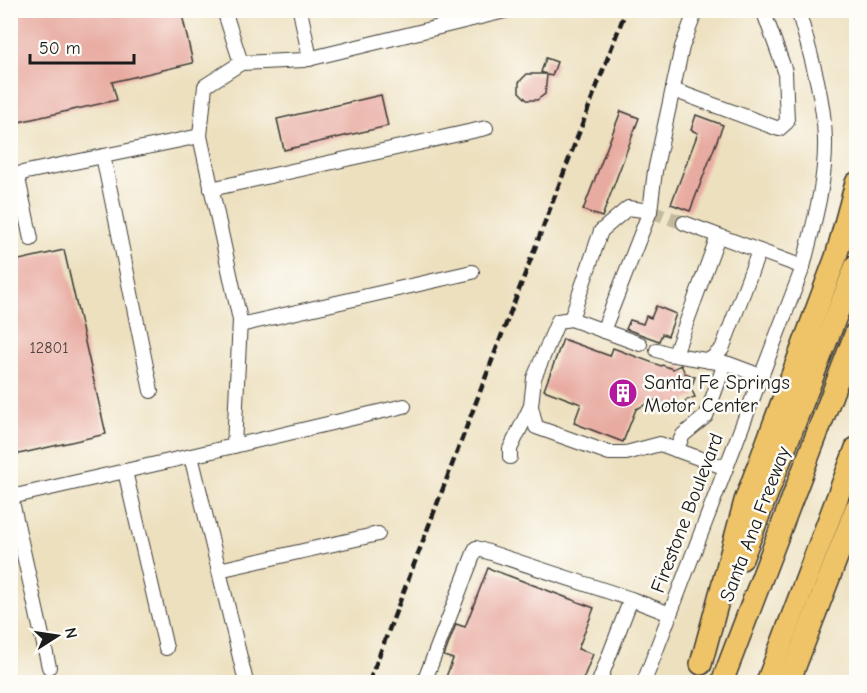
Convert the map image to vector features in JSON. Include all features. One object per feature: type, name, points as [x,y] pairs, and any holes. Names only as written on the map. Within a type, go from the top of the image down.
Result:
[{"type":"highway","points":[[697,673],[745,501],[836,257],[856,183]]},
{"type":"highway","name":"Santa Ana Freeway","points":[[697,673],[856,265]]},
{"type":"highway","points":[[722,682],[856,332]]},
{"type":"highway","points":[[767,682],[856,448]]},
{"type":"highway","points":[[789,682],[856,508]]},
{"type":"highway","points":[[835,563],[856,537]]},
{"type":"street","points":[[224,10],[242,63]]},
{"type":"street","points":[[300,10],[310,59]]},
{"type":"street","points":[[234,446],[240,325],[200,136],[205,86],[242,63],[310,59],[509,10]]},
{"type":"street","points":[[603,330],[650,211],[654,171],[682,47],[696,10]]},
{"type":"street","points":[[673,90],[779,129],[787,122],[785,71],[763,10]]},
{"type":"street","name":"Firestone Boulevard","points":[[644,682],[803,267],[820,196],[825,141],[819,86],[798,10]]},
{"type":"street","points":[[211,189],[486,128]]},
{"type":"street","points":[[31,239],[17,174],[200,136]]},
{"type":"street","points":[[103,156],[151,391]]},
{"type":"street","points":[[571,319],[601,231],[628,208],[650,211]]},
{"type":"street","points":[[684,223],[803,267]]},
{"type":"street","points":[[675,354],[718,236]]},
{"type":"street","points":[[709,361],[722,349],[759,251]]},
{"type":"street","points":[[240,325],[472,273]]},
{"type":"street","points":[[640,344],[571,319],[558,321],[534,378],[531,406],[536,427],[609,453],[626,453],[660,444],[726,468]]},
{"type":"street","points":[[657,350],[725,363],[761,376]]},
{"type":"street","points":[[676,450],[683,435],[706,416],[725,363]]},
{"type":"street","points":[[50,667],[11,497],[404,406]]},
{"type":"street","points":[[510,457],[510,449],[531,406]]},
{"type":"street","points":[[191,456],[246,682]]},
{"type":"street","points":[[125,471],[166,648]]},
{"type":"street","points":[[219,570],[378,534]]},
{"type":"street","points":[[424,682],[476,548],[670,614]]},
{"type":"street","points":[[599,682],[631,599]]},
{"type":"building","points":[[10,10],[181,10],[193,63],[112,82],[117,100],[10,124]]},
{"type":"building","points":[[546,58],[557,62],[552,76],[547,75],[545,94],[537,100],[527,100],[519,92],[519,82],[527,74],[546,74],[541,72]]},
{"type":"building","points":[[381,95],[388,126],[284,150],[277,119]]},
{"type":"building","points":[[621,111],[639,118],[602,217],[583,210]]},
{"type":"building","points":[[696,115],[723,125],[690,211],[671,204],[698,133],[691,130]]},
{"type":"building","points":[[64,250],[106,434],[10,456],[10,262]]},
{"type":"building","points":[[656,306],[676,314],[668,336],[662,334],[659,341],[626,329],[630,320],[643,324],[646,316],[651,318]]},
{"type":"building","name":"Santa Fe Springs Motor Center","points":[[563,339],[610,356],[613,348],[673,369],[681,365],[685,373],[695,377],[691,388],[695,397],[686,400],[682,411],[672,407],[663,410],[658,399],[636,409],[623,442],[574,423],[581,404],[544,390]]},
{"type":"building","points":[[488,568],[594,608],[578,649],[593,654],[582,682],[444,682],[453,659],[444,656],[456,624],[465,627]]},
{"type":"tunnel","points":[[650,211],[684,223]]},
{"type":"railway","points":[[369,682],[626,10]]},
{"type":"place","name":"Santa Fe Springs Motor Center","points":[[623,393]]}]
